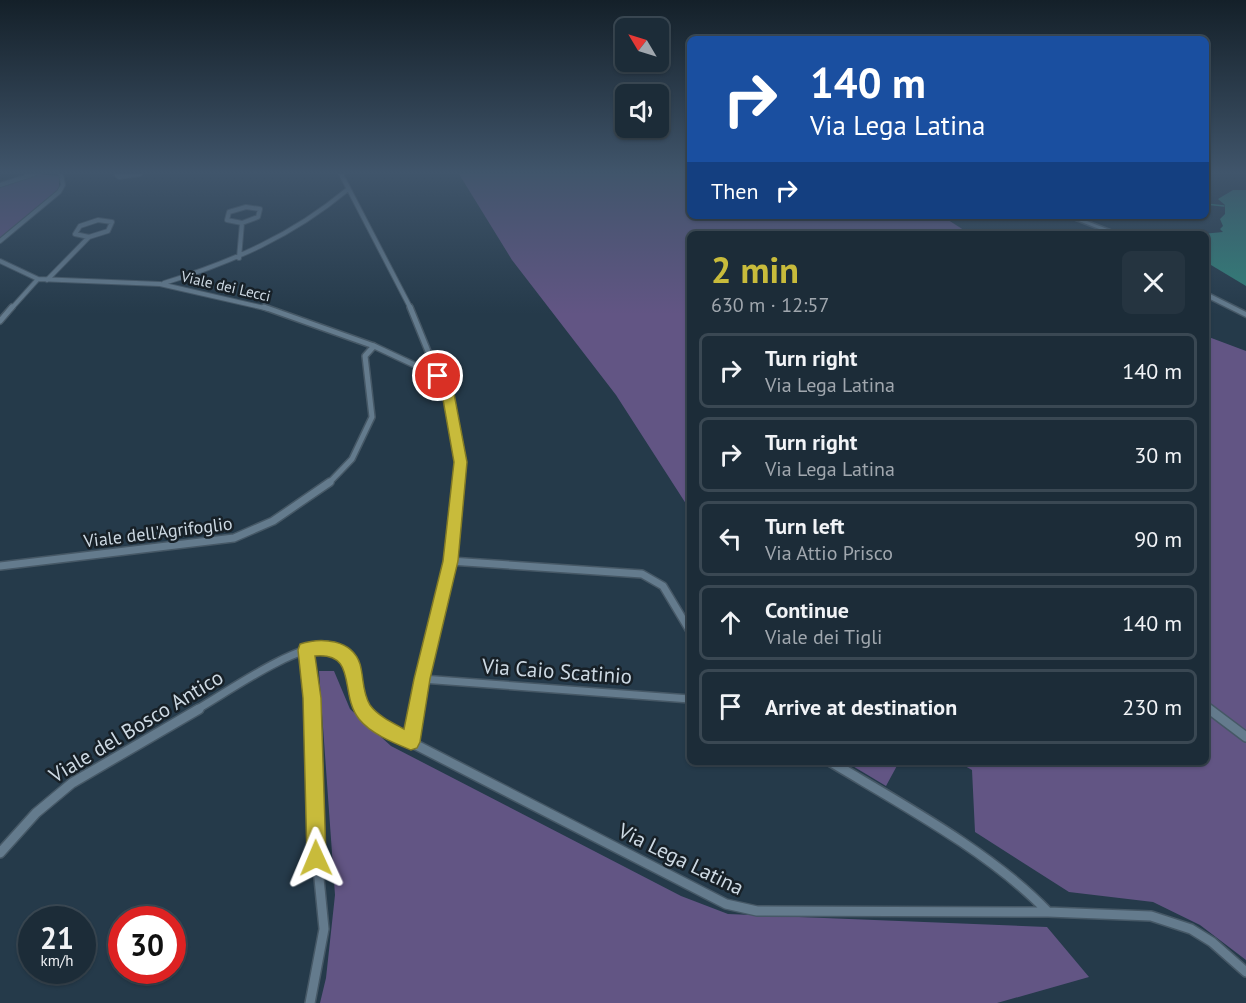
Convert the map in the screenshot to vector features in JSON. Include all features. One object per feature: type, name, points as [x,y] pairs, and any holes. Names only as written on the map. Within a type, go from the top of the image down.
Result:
[{"type":"street","points":[[0,241],[25,221]]},
{"type":"street","points":[[89,237],[75,234],[80,226],[96,221]]},
{"type":"street","points":[[47,280],[89,237],[108,231],[112,222],[104,221]]},
{"type":"street","points":[[231,221],[242,223],[248,221]]},
{"type":"street","points":[[160,284],[239,258],[311,221]]},
{"type":"street","points":[[364,221],[412,311],[438,376],[447,388],[460,462],[450,561],[422,679],[411,742]]},
{"type":"street","points":[[1082,221],[1109,231]]},
{"type":"street","points":[[239,258],[242,223]]},
{"type":"street","name":"Viale dei Lecci","points":[[0,261],[38,279],[160,284],[191,289],[274,310],[374,346],[438,376]]},
{"type":"street","points":[[0,321],[38,279]]},
{"type":"street","points":[[1209,296],[1246,315]]},
{"type":"street","name":"Viale dell'Agrifoglio","points":[[0,566],[234,538],[266,525],[330,482],[352,459],[372,417],[365,356],[374,346]]},
{"type":"street","points":[[450,561],[645,575],[663,586],[687,626]]},
{"type":"street","name":"Via Lega Latina","points":[[306,650],[330,647],[344,654],[352,665],[356,696],[366,713],[383,728],[711,898],[742,909],[1048,912],[1166,919],[1206,938],[1246,972]]},
{"type":"street","points":[[306,650],[312,698],[316,858],[324,929],[310,1003]]},
{"type":"street","name":"Viale del Bosco Antico","points":[[0,853],[36,813],[72,783],[270,667],[306,650]]},
{"type":"street","name":"Via Caio Scatinio","points":[[422,679],[687,699]]},
{"type":"street","points":[[1209,708],[1246,737]]},
{"type":"street","points":[[836,765],[930,823],[1022,885],[1048,912]]},
{"type":"shaded area","points":[[0,221],[21,221],[0,238]]},
{"type":"shaded area","points":[[488,221],[949,221],[965,231],[687,231],[687,505],[616,395],[512,260]]},
{"type":"shaded area","points":[[1221,221],[1246,221],[1246,286],[1209,264],[1209,233],[1223,232],[1220,229],[1223,226]]},
{"type":"shaded area","points":[[1209,337],[1246,351],[1246,960],[1200,925],[1153,902],[1069,892],[975,832],[972,770],[963,765],[1209,765]]},
{"type":"shaded area","points":[[319,671],[334,671],[350,709],[391,746],[681,896],[728,914],[1047,927],[1089,977],[997,1003],[320,1003],[326,978],[335,895]]},
{"type":"shaded area","points":[[851,765],[897,765],[886,786]]},
{"type":"route","points":[[316,858],[312,698],[306,650],[318,646],[330,647],[344,654],[352,665],[356,696],[366,713],[383,728],[411,742],[422,679],[450,561],[460,462],[447,388],[438,376]]}]
